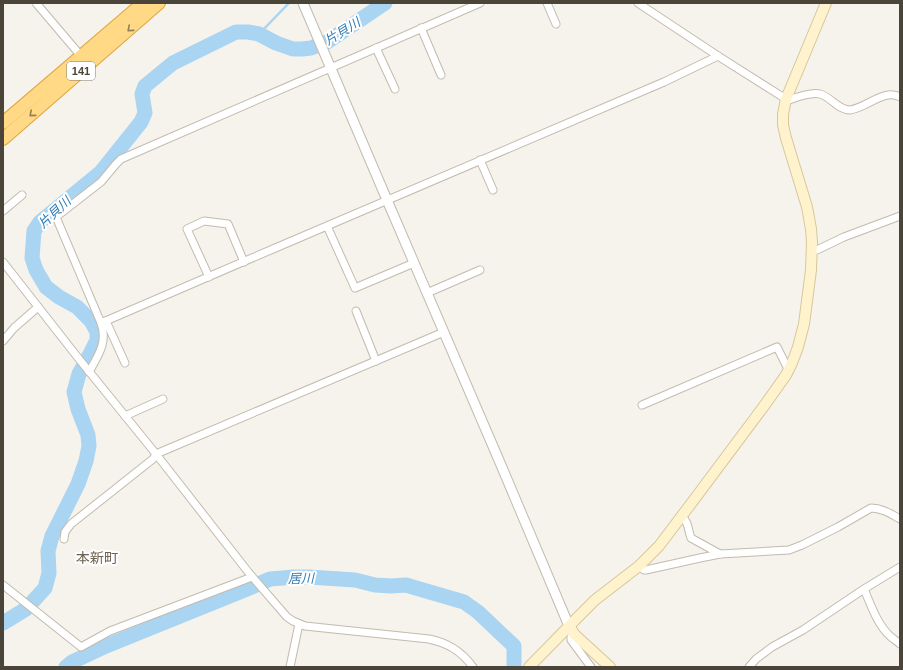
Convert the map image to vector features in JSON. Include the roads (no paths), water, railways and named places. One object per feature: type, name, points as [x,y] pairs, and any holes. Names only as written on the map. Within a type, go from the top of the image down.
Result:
[{"type":"highway","name":"141","points":[[3,123],[143,3]]},
{"type":"highway","name":"141","points":[[3,139],[159,3]]},
{"type":"main road","points":[[528,667],[571,629],[595,600],[639,566],[659,546],[764,406],[789,369],[798,347],[804,324],[812,250],[811,229],[786,138],[783,125],[783,114],[786,99],[826,3]]},
{"type":"main road","points":[[571,629],[610,667]]},
{"type":"street","points":[[36,3],[81,56]]},
{"type":"street","points":[[303,3],[571,629],[571,640],[591,667]]},
{"type":"street","points":[[125,363],[104,322],[56,217],[101,182],[121,159],[480,3]]},
{"type":"street","points":[[547,3],[556,24]]},
{"type":"street","points":[[638,3],[786,99],[789,100],[819,94],[845,109],[851,110],[890,94],[900,97]]},
{"type":"street","points":[[421,28],[441,75]]},
{"type":"street","points":[[376,48],[395,89]]},
{"type":"street","points":[[104,322],[657,85],[718,56]]},
{"type":"street","points":[[480,160],[493,190]]},
{"type":"street","points":[[3,211],[22,195]]},
{"type":"street","points":[[812,250],[817,250],[844,237],[900,216]]},
{"type":"street","points":[[208,277],[187,229],[204,221],[228,224],[244,262]]},
{"type":"street","points":[[327,226],[355,288],[414,263]]},
{"type":"street","points":[[3,262],[254,579],[287,617],[293,622],[315,627],[429,639],[441,642],[457,650],[473,667]]},
{"type":"street","points":[[427,293],[480,270]]},
{"type":"street","points":[[3,341],[14,328],[38,307]]},
{"type":"street","points":[[356,311],[376,361]]},
{"type":"street","points":[[88,371],[100,352],[104,339],[104,322]]},
{"type":"street","points":[[64,539],[65,532],[71,524],[153,459],[156,454],[444,332]]},
{"type":"street","points":[[642,405],[777,347],[789,369]]},
{"type":"street","points":[[125,416],[163,399]]},
{"type":"street","points":[[639,566],[646,570],[720,554],[789,550],[838,527],[871,508],[882,510],[900,519]]},
{"type":"street","points":[[682,516],[687,523],[690,536],[692,538],[720,554]]},
{"type":"street","points":[[749,667],[772,646],[804,630],[864,589],[900,567]]},
{"type":"street","points":[[3,585],[81,647],[110,631],[254,579]]},
{"type":"street","points":[[864,589],[880,623],[890,636],[900,644]]},
{"type":"street","points":[[290,667],[299,624]]},
{"type":"waterway","points":[[259,34],[289,3]]},
{"type":"waterway","name":"片貝川","points":[[3,623],[26,609],[45,588],[49,573],[48,551],[52,536],[78,484],[86,461],[89,446],[88,435],[78,409],[74,392],[79,374],[97,340],[97,332],[91,321],[77,307],[59,297],[46,287],[36,270],[32,258],[34,231],[40,222],[101,172],[141,122],[145,113],[142,94],[145,86],[173,63],[236,32],[259,34],[276,43],[293,49],[311,48],[327,42],[385,3]]},
{"type":"waterway","name":"居川","points":[[66,667],[72,662],[106,646],[270,579],[294,577],[355,580],[375,585],[406,585],[464,602],[478,612],[514,646],[514,667]]},
{"type":"district","name":"本新町","points":[[97,558]]}]
